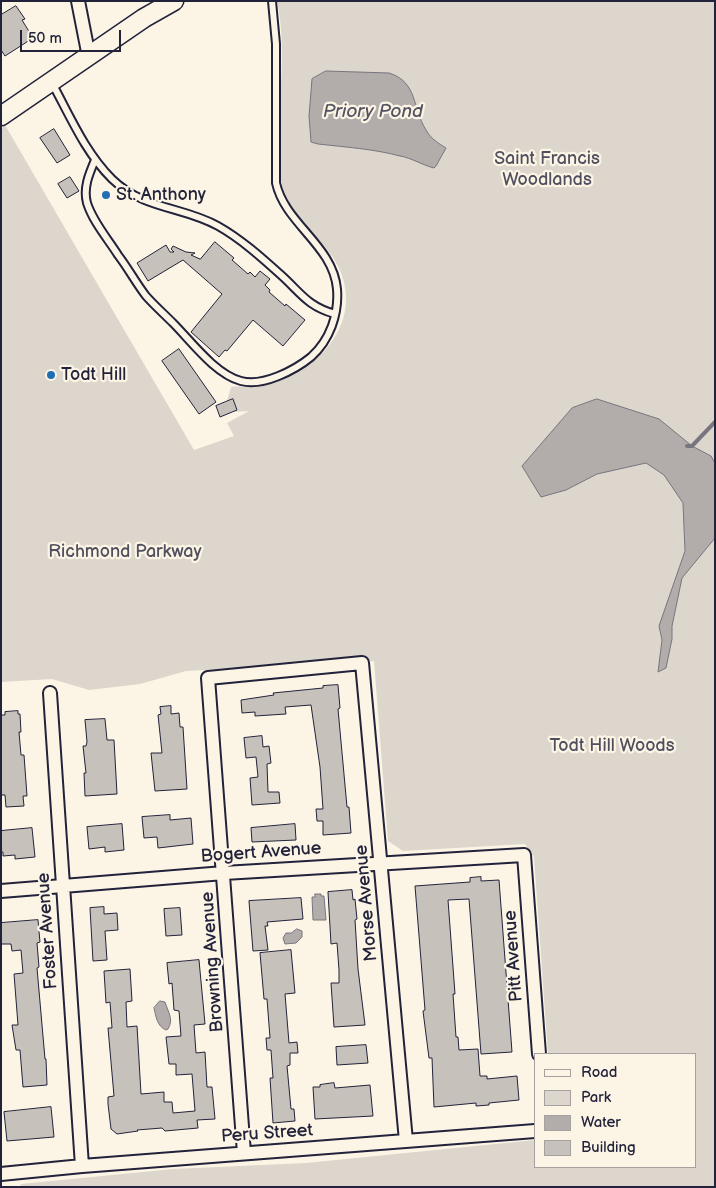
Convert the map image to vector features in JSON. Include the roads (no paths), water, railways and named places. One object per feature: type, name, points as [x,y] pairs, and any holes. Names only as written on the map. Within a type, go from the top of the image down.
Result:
[{"type":"street","points":[[78,1],[89,58]]},
{"type":"street","points":[[1,116],[89,58],[144,18],[174,1]]},
{"type":"street","name":"Morse Avenue","points":[[208,678],[362,663],[406,1141]]},
{"type":"street","name":"Browning Avenue","points":[[208,678],[244,1153]]},
{"type":"street","name":"Foster Avenue","points":[[50,693],[82,1166]]},
{"type":"street","name":"Bogert Avenue","points":[[1,891],[224,873],[524,855]]},
{"type":"street","name":"Pitt Avenue","points":[[524,855],[538,1053]]},
{"type":"street","name":"Peru Street","points":[[1,1174],[534,1131]]},
{"type":"lane","points":[[94,160],[85,188],[88,204],[97,223],[146,296],[208,359],[224,373],[242,381],[272,378],[286,373],[306,361],[323,343],[332,326],[337,291],[336,279],[317,245],[286,209],[278,195],[276,183],[276,44],[272,1]]},
{"type":"lane","points":[[51,82],[94,160],[114,180],[135,196],[152,204],[192,214],[218,226],[252,249],[310,304],[335,314]]},
{"type":"water","name":"Priory Pond","points":[[326,71],[389,73],[405,83],[410,89],[428,133],[446,148],[436,166],[434,168],[404,157],[380,152],[311,142],[309,116],[312,79]]},
{"type":"water","points":[[597,399],[659,419],[692,446],[711,456],[715,463],[715,538],[682,578],[666,668],[658,672],[662,640],[659,626],[685,551],[683,503],[664,475],[646,463],[597,474],[566,490],[541,497],[522,466],[572,408]]},
{"type":"water","points":[[315,894],[324,896],[326,920],[313,920],[312,897],[315,897]]},
{"type":"water","points":[[297,929],[302,931],[302,937],[296,943],[285,944],[283,938],[286,933],[291,933]]},
{"type":"water","points":[[160,1001],[165,1002],[170,1016],[170,1025],[166,1030],[159,1024],[156,1018],[154,1008]]},
{"type":"waterway","points":[[687,446],[692,446],[715,422]]},
{"type":"place","name":"St. Anthony","points":[[106,195]]},
{"type":"place","name":"Todt Hill","points":[[51,375]]},
{"type":"park label","name":"Saint Francis Woodlands","points":[[547,169]]},
{"type":"park label","name":"Richmond Parkway","points":[[125,552]]},
{"type":"park label","name":"Todt Hill Woods","points":[[612,746]]}]
